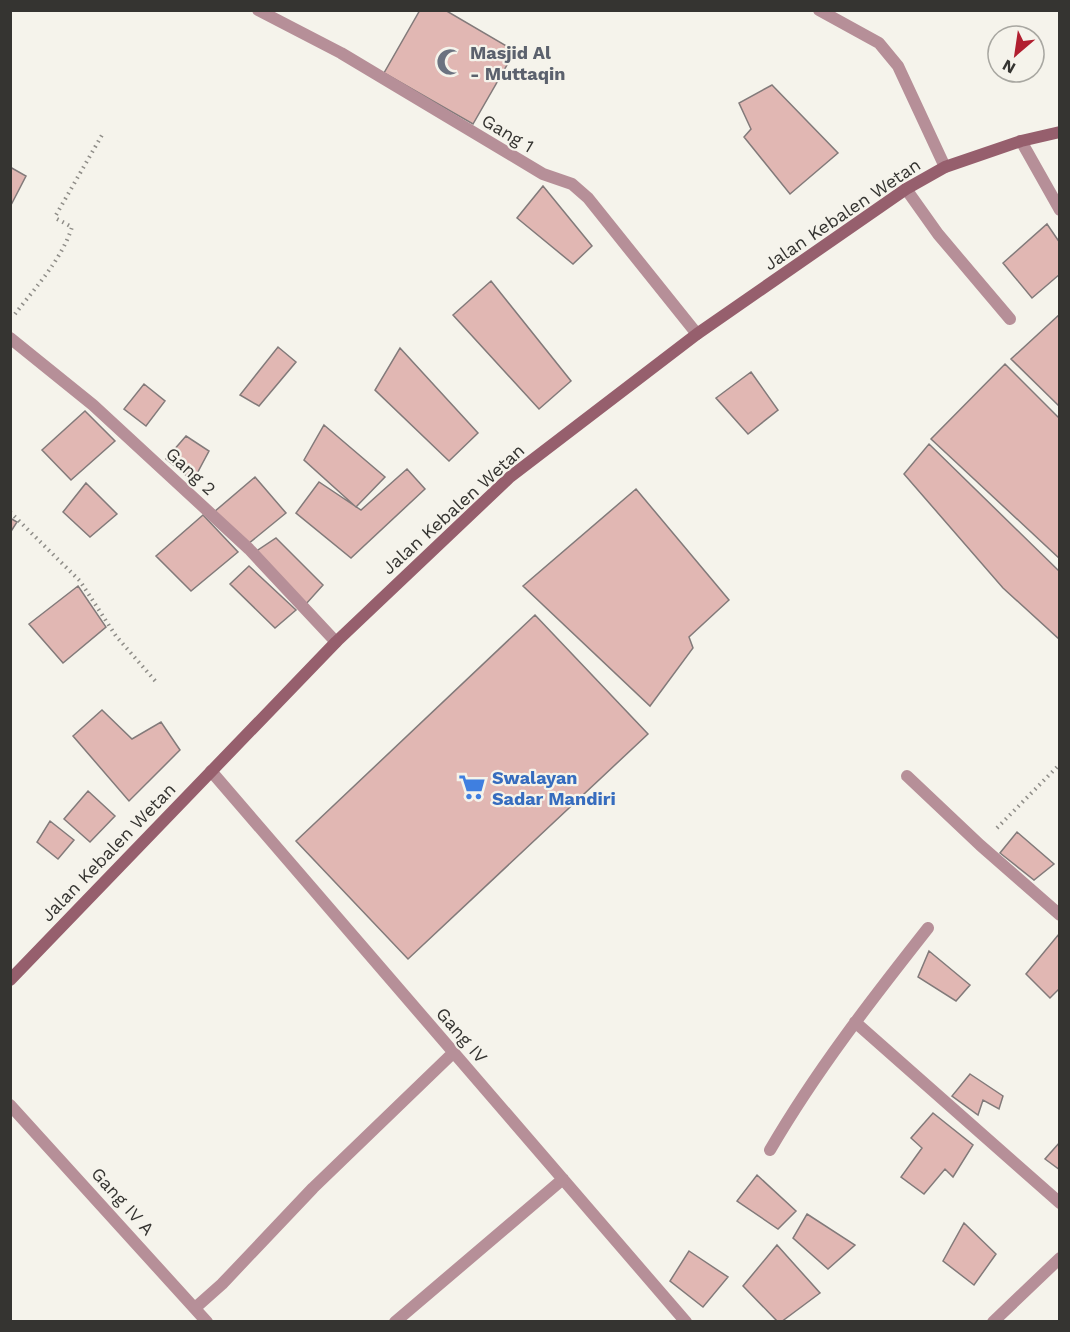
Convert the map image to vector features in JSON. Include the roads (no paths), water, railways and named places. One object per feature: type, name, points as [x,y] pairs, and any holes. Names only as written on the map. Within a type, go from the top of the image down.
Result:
[{"type":"main road","name":"Jalan Kebalen Wetan","points":[[10,980],[336,642],[510,477],[697,334],[906,189],[945,167],[1021,141],[1059,132]]},
{"type":"street","name":"Gang 1","points":[[258,10],[341,53],[543,174],[572,184],[588,198],[697,334]]},
{"type":"street","points":[[819,10],[879,43],[898,66],[945,167]]},
{"type":"street","points":[[1021,141],[1059,210]]},
{"type":"street","points":[[906,189],[938,234],[1010,319]]},
{"type":"street","name":"Gang 2","points":[[10,338],[93,405],[249,549],[336,642]]},
{"type":"street","name":"Gang IV","points":[[211,771],[686,1322]]},
{"type":"street","points":[[908,776],[1059,915]]},
{"type":"street","points":[[770,1150],[787,1121],[855,1022],[928,928]]},
{"type":"street","points":[[855,1022],[1059,1203]]},
{"type":"street","points":[[195,1308],[222,1284],[313,1188],[453,1053]]},
{"type":"street","name":"Gang IV A","points":[[10,1105],[207,1322]]},
{"type":"street","points":[[395,1322],[563,1179]]},
{"type":"street","points":[[993,1322],[1059,1258]]},
{"type":"place","name":"Masjid Al - Muttaqin","points":[[450,62]]},
{"type":"place","name":"Swalayan Sadar Mandiri","points":[[472,787]]}]
